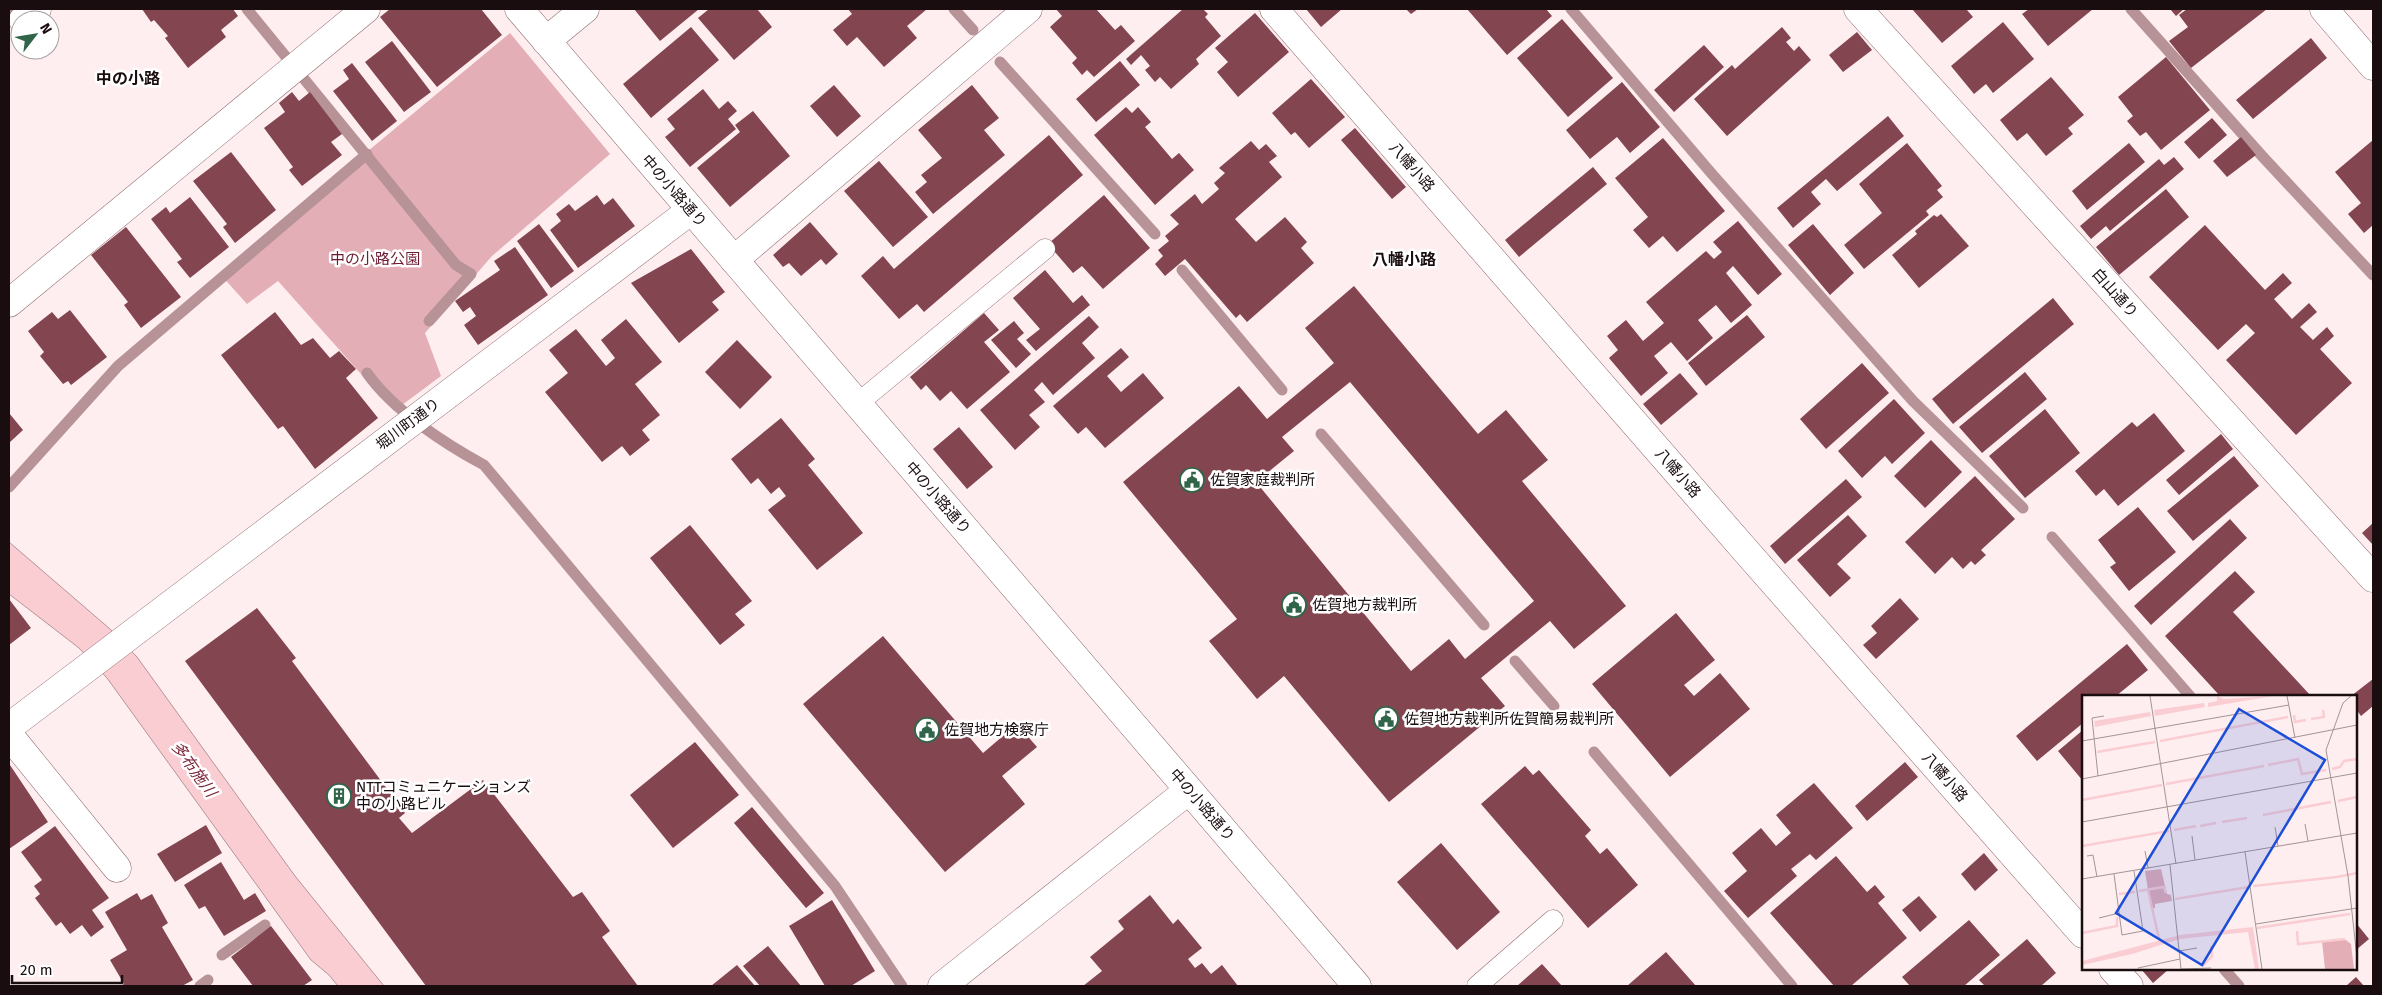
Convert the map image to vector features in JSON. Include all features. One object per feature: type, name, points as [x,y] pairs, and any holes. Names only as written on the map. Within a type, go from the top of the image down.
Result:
[{"type":"street","points":[[9,303],[366,9]]},
{"type":"street","name":"中の小路通り","points":[[519,9],[690,211],[1357,986]]},
{"type":"street","points":[[546,41],[586,9]]},
{"type":"street","points":[[734,260],[1028,9]]},
{"type":"street","name":"八幡小路","points":[[1274,9],[2082,933]]},
{"type":"street","name":"白山通り","points":[[1858,9],[2373,578]]},
{"type":"street","points":[[2324,9],[2373,66]]},
{"type":"street","name":"堀川町通り","points":[[9,727],[690,211]]},
{"type":"street","points":[[9,735],[117,868]]},
{"type":"street","points":[[942,986],[1189,790]]},
{"type":"street","points":[[2114,970],[2129,986]]},
{"type":"lane","points":[[857,404],[1045,249]]},
{"type":"lane","points":[[1477,986],[1553,920]]},
{"type":"green space","name":"中の小路公園","points":[[510,33],[610,154],[492,256],[425,333],[441,376],[394,411],[278,281],[247,304],[220,274]]},
{"type":"water","name":"多布施川","points":[[9,542],[110,629],[137,657],[295,876],[384,986],[338,986],[329,975],[311,960],[107,678],[79,648],[9,594]]},
{"type":"building","points":[[142,9],[233,9],[238,16],[221,30],[226,37],[188,68],[165,38],[168,36],[154,20],[151,22]]},
{"type":"building","points":[[390,9],[481,9],[502,35],[437,87],[380,17]]},
{"type":"building","points":[[634,9],[699,9],[660,41]]},
{"type":"building","points":[[709,9],[757,9],[772,27],[734,60],[698,18]]},
{"type":"building","points":[[848,9],[927,9],[907,26],[917,38],[884,67],[857,37],[847,46],[833,30],[852,14]]},
{"type":"building","points":[[1056,9],[1096,9],[1115,30],[1121,25],[1135,41],[1094,77],[1087,70],[1082,75],[1072,63],[1077,58],[1050,27],[1062,16]]},
{"type":"building","points":[[1183,9],[1203,9],[1208,14],[1205,17],[1221,36],[1196,59],[1199,64],[1171,89],[1160,77],[1155,82],[1145,70],[1150,66],[1141,55],[1131,65],[1126,59]]},
{"type":"building","points":[[1306,9],[1342,9],[1321,27]]},
{"type":"building","points":[[1406,9],[1418,9],[1411,14]]},
{"type":"building","points":[[1467,9],[1546,9],[1552,16],[1507,55]]},
{"type":"building","points":[[1912,9],[1969,9],[1967,10],[1973,17],[1942,43]]},
{"type":"building","points":[[2029,9],[2093,9],[2048,46],[2022,14]]},
{"type":"building","points":[[2170,9],[2184,9],[2176,16]]},
{"type":"building","points":[[2187,9],[2267,9],[2191,68],[2169,41],[2188,27],[2179,15]]},
{"type":"building","points":[[1255,13],[1289,52],[1238,97],[1217,72],[1228,62],[1215,48]]},
{"type":"building","points":[[1562,19],[1613,78],[1568,117],[1517,58]]},
{"type":"building","points":[[2003,22],[2034,59],[1993,93],[1986,84],[1974,94],[1951,66]]},
{"type":"building","points":[[691,27],[719,60],[651,118],[623,84]]},
{"type":"building","points":[[1782,27],[1791,38],[1786,42],[1794,51],[1799,46],[1811,60],[1727,136],[1694,99],[1732,65],[1735,69]]},
{"type":"building","points":[[1857,32],[1872,50],[1843,72],[1829,55]]},
{"type":"building","points":[[2311,38],[2327,58],[2253,119],[2236,100]]},
{"type":"building","points":[[392,41],[431,92],[404,112],[365,62]]},
{"type":"building","points":[[1704,45],[1724,67],[1674,112],[1654,90]]},
{"type":"building","points":[[2166,57],[2210,110],[2161,150],[2146,132],[2140,136],[2127,121],[2133,116],[2118,97]]},
{"type":"building","points":[[1120,61],[1140,85],[1096,122],[1076,99]]},
{"type":"building","points":[[352,63],[397,121],[372,141],[333,91],[349,79],[343,70]]},
{"type":"building","points":[[2051,77],[2084,115],[2068,128],[2073,134],[2046,156],[2027,133],[2017,141],[2000,120]]},
{"type":"building","points":[[1311,79],[1345,117],[1309,148],[1295,132],[1291,135],[1272,113]]},
{"type":"building","points":[[1622,82],[1660,127],[1630,153],[1617,137],[1590,159],[1566,130]]},
{"type":"building","points":[[834,85],[861,116],[837,137],[810,106]]},
{"type":"building","points":[[972,85],[999,118],[984,130],[1005,155],[933,214],[915,192],[927,182],[921,175],[942,158],[918,130]]},
{"type":"building","points":[[703,89],[719,109],[728,101],[737,111],[728,119],[736,129],[690,167],[665,137],[675,129],[667,119]]},
{"type":"building","points":[[292,92],[299,101],[310,92],[342,134],[331,142],[342,155],[302,186],[289,170],[293,167],[264,128],[285,112],[279,103]]},
{"type":"building","points":[[1126,107],[1132,113],[1138,107],[1151,122],[1145,127],[1172,159],[1179,153],[1194,170],[1155,205],[1094,135]]},
{"type":"building","points":[[753,111],[790,156],[730,207],[697,168],[740,132],[735,125]]},
{"type":"building","points":[[1888,116],[1904,136],[1837,191],[1826,179],[1811,192],[1821,204],[1793,228],[1777,208]]},
{"type":"building","points":[[2212,118],[2227,135],[2199,159],[2184,142]]},
{"type":"building","points":[[1355,128],[1406,187],[1392,199],[1341,140]]},
{"type":"building","points":[[1049,135],[1083,175],[924,312],[917,304],[899,319],[861,276],[883,256],[894,269]]},
{"type":"building","points":[[2241,137],[2256,155],[2227,177],[2213,161]]},
{"type":"building","points":[[1663,138],[1725,211],[1677,252],[1663,236],[1649,248],[1633,230],[1648,217],[1615,178]]},
{"type":"building","points":[[2373,140],[2373,225],[2364,233],[2348,214],[2361,203],[2335,172]]},
{"type":"building","points":[[1251,141],[1259,150],[1266,144],[1277,156],[1269,162],[1282,177],[1235,219],[1256,242],[1285,217],[1307,242],[1301,248],[1314,263],[1247,322],[1240,314],[1236,318],[1185,259],[1165,276],[1155,264],[1163,256],[1158,250],[1169,241],[1165,236],[1179,224],[1170,215],[1195,194],[1202,204],[1219,189],[1214,183],[1225,173],[1219,168]]},
{"type":"building","points":[[1907,143],[1942,186],[1937,190],[1943,197],[1926,211],[1929,215],[1864,269],[1844,245],[1882,213],[1859,184]]},
{"type":"building","points":[[2129,143],[2145,162],[2087,210],[2072,191]]},
{"type":"building","points":[[231,152],[276,210],[235,243],[223,227],[227,224],[193,181]]},
{"type":"building","points":[[2174,157],[2184,169],[2110,231],[2106,226],[2091,239],[2080,226],[2159,159],[2164,165]]},
{"type":"building","points":[[879,161],[928,217],[893,247],[844,191]]},
{"type":"building","points":[[1593,167],[1607,184],[1519,257],[1505,240]]},
{"type":"building","points":[[2166,189],[2189,217],[2119,275],[2096,247]]},
{"type":"building","points":[[597,195],[604,205],[613,198],[635,226],[578,268],[550,230],[561,221],[556,214],[569,204],[575,211]]},
{"type":"building","points":[[1104,195],[1150,248],[1103,289],[1082,266],[1073,273],[1048,244]]},
{"type":"building","points":[[190,197],[229,247],[190,278],[177,262],[182,259],[151,219],[166,207],[170,213]]},
{"type":"building","points":[[1941,214],[1969,246],[1919,288],[1892,255],[1917,234],[1915,231],[1934,215],[1937,217]]},
{"type":"building","points":[[1738,221],[1782,274],[1758,295],[1733,266],[1726,273],[1752,305],[1731,323],[1716,305],[1698,320],[1713,338],[1687,361],[1671,342],[1654,356],[1668,373],[1641,396],[1609,358],[1618,350],[1607,336],[1626,320],[1643,341],[1664,323],[1646,302],[1706,251],[1714,259],[1722,252],[1713,242]]},
{"type":"building","points":[[810,222],[838,254],[826,265],[821,259],[801,276],[789,263],[783,267],[773,255]]},
{"type":"building","points":[[539,224],[574,271],[551,288],[517,241]]},
{"type":"building","points":[[1813,224],[1854,273],[1830,295],[1788,245]]},
{"type":"building","points":[[2205,225],[2265,290],[2283,273],[2292,283],[2274,299],[2292,319],[2309,303],[2317,312],[2300,327],[2313,340],[2327,327],[2334,336],[2320,349],[2352,383],[2296,435],[2226,360],[2255,333],[2246,324],[2218,350],[2149,277]]},
{"type":"building","points":[[126,227],[181,297],[141,328],[124,305],[128,302],[91,255]]},
{"type":"building","points":[[515,247],[548,295],[478,345],[464,325],[476,316],[470,307],[463,312],[455,301],[500,270],[494,261]]},
{"type":"building","points":[[691,249],[725,292],[712,302],[719,310],[679,343],[631,283]]},
{"type":"building","points":[[1045,270],[1073,303],[1082,295],[1090,305],[1036,351],[1026,340],[1040,329],[1013,298]]},
{"type":"building","points":[[1354,286],[1478,434],[1506,410],[1548,460],[1522,481],[1626,606],[1574,649],[1550,621],[1481,678],[1505,706],[1389,802],[1284,676],[1257,699],[1209,641],[1237,619],[1123,482],[1239,386],[1267,419],[1334,363],[1305,328]],"holes":[[[1350,382],[1534,601],[1465,659],[1449,639],[1411,671],[1256,482],[1294,451],[1282,437]]]},
{"type":"building","points":[[2053,298],[2074,324],[1953,424],[1932,399]]},
{"type":"building","points":[[70,310],[107,357],[71,385],[68,381],[63,384],[40,356],[44,352],[28,331],[52,312],[58,319]]},
{"type":"building","points":[[275,312],[301,345],[313,338],[330,358],[339,351],[356,369],[346,378],[378,418],[315,469],[283,426],[278,429],[221,355]]},
{"type":"building","points":[[984,313],[999,330],[984,342],[1010,372],[967,409],[951,391],[940,401],[926,385],[921,390],[910,377]]},
{"type":"building","points":[[1747,315],[1765,337],[1706,386],[1688,363]]},
{"type":"building","points":[[1089,316],[1099,327],[1082,343],[1095,358],[1053,395],[1042,382],[1034,390],[1045,402],[1029,415],[1040,427],[1015,450],[980,410]]},
{"type":"building","points":[[626,319],[662,362],[635,384],[660,415],[642,430],[650,440],[630,456],[622,446],[602,462],[545,392],[568,373],[549,350],[576,329],[606,366],[615,358],[601,340]]},
{"type":"building","points":[[1014,321],[1024,333],[1017,339],[1031,354],[1016,368],[991,340]]},
{"type":"building","points":[[737,340],[772,377],[740,409],[705,372]]},
{"type":"building","points":[[1121,348],[1129,357],[1107,376],[1121,392],[1143,373],[1164,398],[1105,448],[1086,427],[1078,434],[1053,406]]},
{"type":"building","points":[[1862,363],[1889,393],[1826,449],[1800,419]]},
{"type":"building","points":[[2025,372],[2047,399],[1982,453],[1959,427]]},
{"type":"building","points":[[1680,373],[1698,394],[1661,425],[1643,404]]},
{"type":"building","points":[[1894,399],[1925,433],[1892,464],[1885,456],[1862,478],[1838,451]]},
{"type":"building","points":[[2045,409],[2080,453],[2025,498],[1989,456]]},
{"type":"building","points":[[9,413],[23,430],[9,443]]},
{"type":"building","points":[[2154,413],[2185,451],[2118,506],[2104,489],[2096,496],[2075,471],[2132,422],[2137,427]]},
{"type":"building","points":[[781,418],[815,459],[808,465],[863,533],[817,570],[768,510],[786,496],[779,487],[771,494],[758,478],[751,484],[731,459]]},
{"type":"building","points":[[959,427],[993,467],[967,489],[933,449]]},
{"type":"building","points":[[2221,434],[2233,449],[2179,495],[2166,480]]},
{"type":"building","points":[[1931,440],[1962,472],[1925,508],[1894,476]]},
{"type":"building","points":[[2234,456],[2259,486],[2193,541],[2167,511]]},
{"type":"building","points":[[1975,476],[2015,519],[1981,550],[1986,555],[1975,565],[1971,561],[1963,569],[1952,557],[1935,574],[1905,542]]},
{"type":"building","points":[[1846,479],[1862,497],[1785,564],[1770,546]]},
{"type":"building","points":[[2138,507],[2176,552],[2129,591],[2110,567],[2116,563],[2098,540]]},
{"type":"building","points":[[1848,515],[1867,536],[1837,564],[1851,578],[1830,597],[1797,560]]},
{"type":"building","points":[[2230,519],[2247,538],[2151,625],[2134,606]]},
{"type":"building","points":[[2373,523],[2373,545],[2362,533]]},
{"type":"building","points":[[690,525],[752,601],[735,614],[745,625],[720,645],[650,558]]},
{"type":"building","points":[[2235,571],[2255,592],[2233,612],[2310,695],[2219,695],[2165,636]]},
{"type":"building","points":[[1900,598],[1919,619],[1876,659],[1863,645],[1877,633],[1871,626]]},
{"type":"building","points":[[9,599],[31,628],[9,645]]},
{"type":"building","name":"NTTコミュニケーションズ 中の小路ビル","points":[[257,608],[296,658],[292,661],[405,813],[399,818],[412,833],[483,780],[573,897],[582,892],[610,931],[602,937],[638,986],[426,986],[185,661]]},
{"type":"building","points":[[1676,613],[1715,660],[1684,685],[1694,696],[1720,673],[1750,709],[1670,777],[1592,684]]},
{"type":"building","points":[[883,636],[983,753],[1017,724],[1037,747],[1002,776],[1025,804],[945,872],[803,704]]},
{"type":"building","points":[[2127,644],[2148,670],[2117,695],[2082,695],[2082,724],[2037,761],[2016,736]]},
{"type":"building","points":[[2373,679],[2373,706],[2361,716],[2357,710],[2357,695],[2352,695]]},
{"type":"building","points":[[2082,731],[2082,780],[2058,751]]},
{"type":"building","points":[[695,742],[739,795],[673,848],[630,795]]},
{"type":"building","points":[[1905,762],[1918,777],[1867,821],[1855,806]]},
{"type":"building","points":[[9,766],[48,822],[9,849]]},
{"type":"building","points":[[1525,766],[1533,775],[1539,770],[1591,830],[1585,836],[1600,854],[1607,848],[1638,885],[1588,928],[1481,804]]},
{"type":"building","points":[[1814,783],[1853,828],[1816,860],[1810,854],[1791,869],[1797,876],[1748,918],[1724,891],[1747,871],[1732,853],[1761,828],[1776,846],[1791,833],[1776,815]]},
{"type":"building","points":[[752,807],[824,893],[806,908],[734,823]]},
{"type":"building","points":[[206,825],[222,853],[175,882],[157,854]]},
{"type":"building","points":[[55,826],[109,898],[92,910],[104,927],[91,937],[82,925],[70,934],[61,922],[56,926],[35,898],[40,894],[34,886],[42,880],[21,852]]},
{"type":"building","points":[[1441,843],[1500,912],[1457,950],[1397,882]]},
{"type":"building","points":[[1984,853],[1998,870],[1975,891],[1961,874]]},
{"type":"building","points":[[1836,856],[1867,892],[1875,885],[1885,897],[1878,903],[1907,938],[1851,986],[1834,986],[1770,913]]},
{"type":"building","points":[[221,862],[244,900],[255,893],[266,911],[224,936],[205,906],[199,909],[184,885]]},
{"type":"building","points":[[137,893],[141,900],[152,894],[168,923],[162,927],[193,980],[182,986],[121,986],[124,984],[110,960],[127,950],[105,912]]},
{"type":"building","points":[[1150,895],[1173,924],[1178,919],[1202,948],[1188,959],[1195,968],[1202,963],[1211,974],[1222,965],[1238,986],[1083,986],[1102,971],[1090,957],[1124,929],[1118,921]]},
{"type":"building","points":[[1919,896],[1937,917],[1920,932],[1902,910]]},
{"type":"building","points":[[832,900],[875,971],[851,986],[825,986],[789,926]]},
{"type":"building","points":[[1969,920],[2000,955],[1964,986],[1910,986],[1902,977]]},
{"type":"building","points":[[2357,924],[2369,939],[2357,949]]},
{"type":"building","points":[[271,926],[312,980],[303,986],[253,986],[231,957]]},
{"type":"building","points":[[2027,939],[2056,973],[2041,986],[1985,986],[1979,980]]},
{"type":"building","points":[[768,946],[801,986],[760,986],[743,966]]},
{"type":"building","points":[[1666,952],[1696,986],[1627,986]]},
{"type":"building","points":[[1542,964],[1562,986],[1517,986]]},
{"type":"building","points":[[737,965],[755,986],[711,986]]},
{"type":"building","points":[[2142,970],[2168,970],[2153,983]]},
{"type":"building","points":[[2356,977],[2364,986],[2346,986]]},
{"type":"waterway","points":[[9,13],[14,9]]},
{"type":"waterway","points":[[247,9],[456,265],[471,274],[429,321]]},
{"type":"waterway","points":[[954,9],[973,30]]},
{"type":"waterway","points":[[1571,9],[1712,174],[1913,401],[2023,508]]},
{"type":"waterway","points":[[2131,9],[2263,157],[2373,275]]},
{"type":"waterway","points":[[1000,62],[1155,234]]},
{"type":"waterway","points":[[9,487],[118,366],[367,154]]},
{"type":"waterway","points":[[1182,270],[1282,390]]},
{"type":"waterway","points":[[367,373],[378,387],[405,413],[453,447],[484,465],[835,886],[902,986]]},
{"type":"waterway","points":[[1321,434],[1484,625]]},
{"type":"waterway","points":[[2052,537],[2189,695]]},
{"type":"waterway","points":[[1515,661],[1554,706]]},
{"type":"waterway","points":[[1594,752],[1792,986]]},
{"type":"waterway","points":[[222,955],[265,925]]},
{"type":"waterway","points":[[2225,970],[2239,986]]},
{"type":"waterway","points":[[200,986],[208,980]]},
{"type":"place","name":"佐賀家庭裁判所","points":[[1192,480]]},
{"type":"place","name":"佐賀地方裁判所","points":[[1294,605]]},
{"type":"place","name":"佐賀地方裁判所佐賀簡易裁判所","points":[[1386,719]]},
{"type":"place","name":"佐賀地方検察庁","points":[[927,730]]},
{"type":"place","name":"NTTコミュニケーションズ 中の小路ビル","points":[[339,796]]},
{"type":"district","name":"中の小路","points":[[128,78]]},
{"type":"district","name":"八幡小路","points":[[1404,259]]}]
